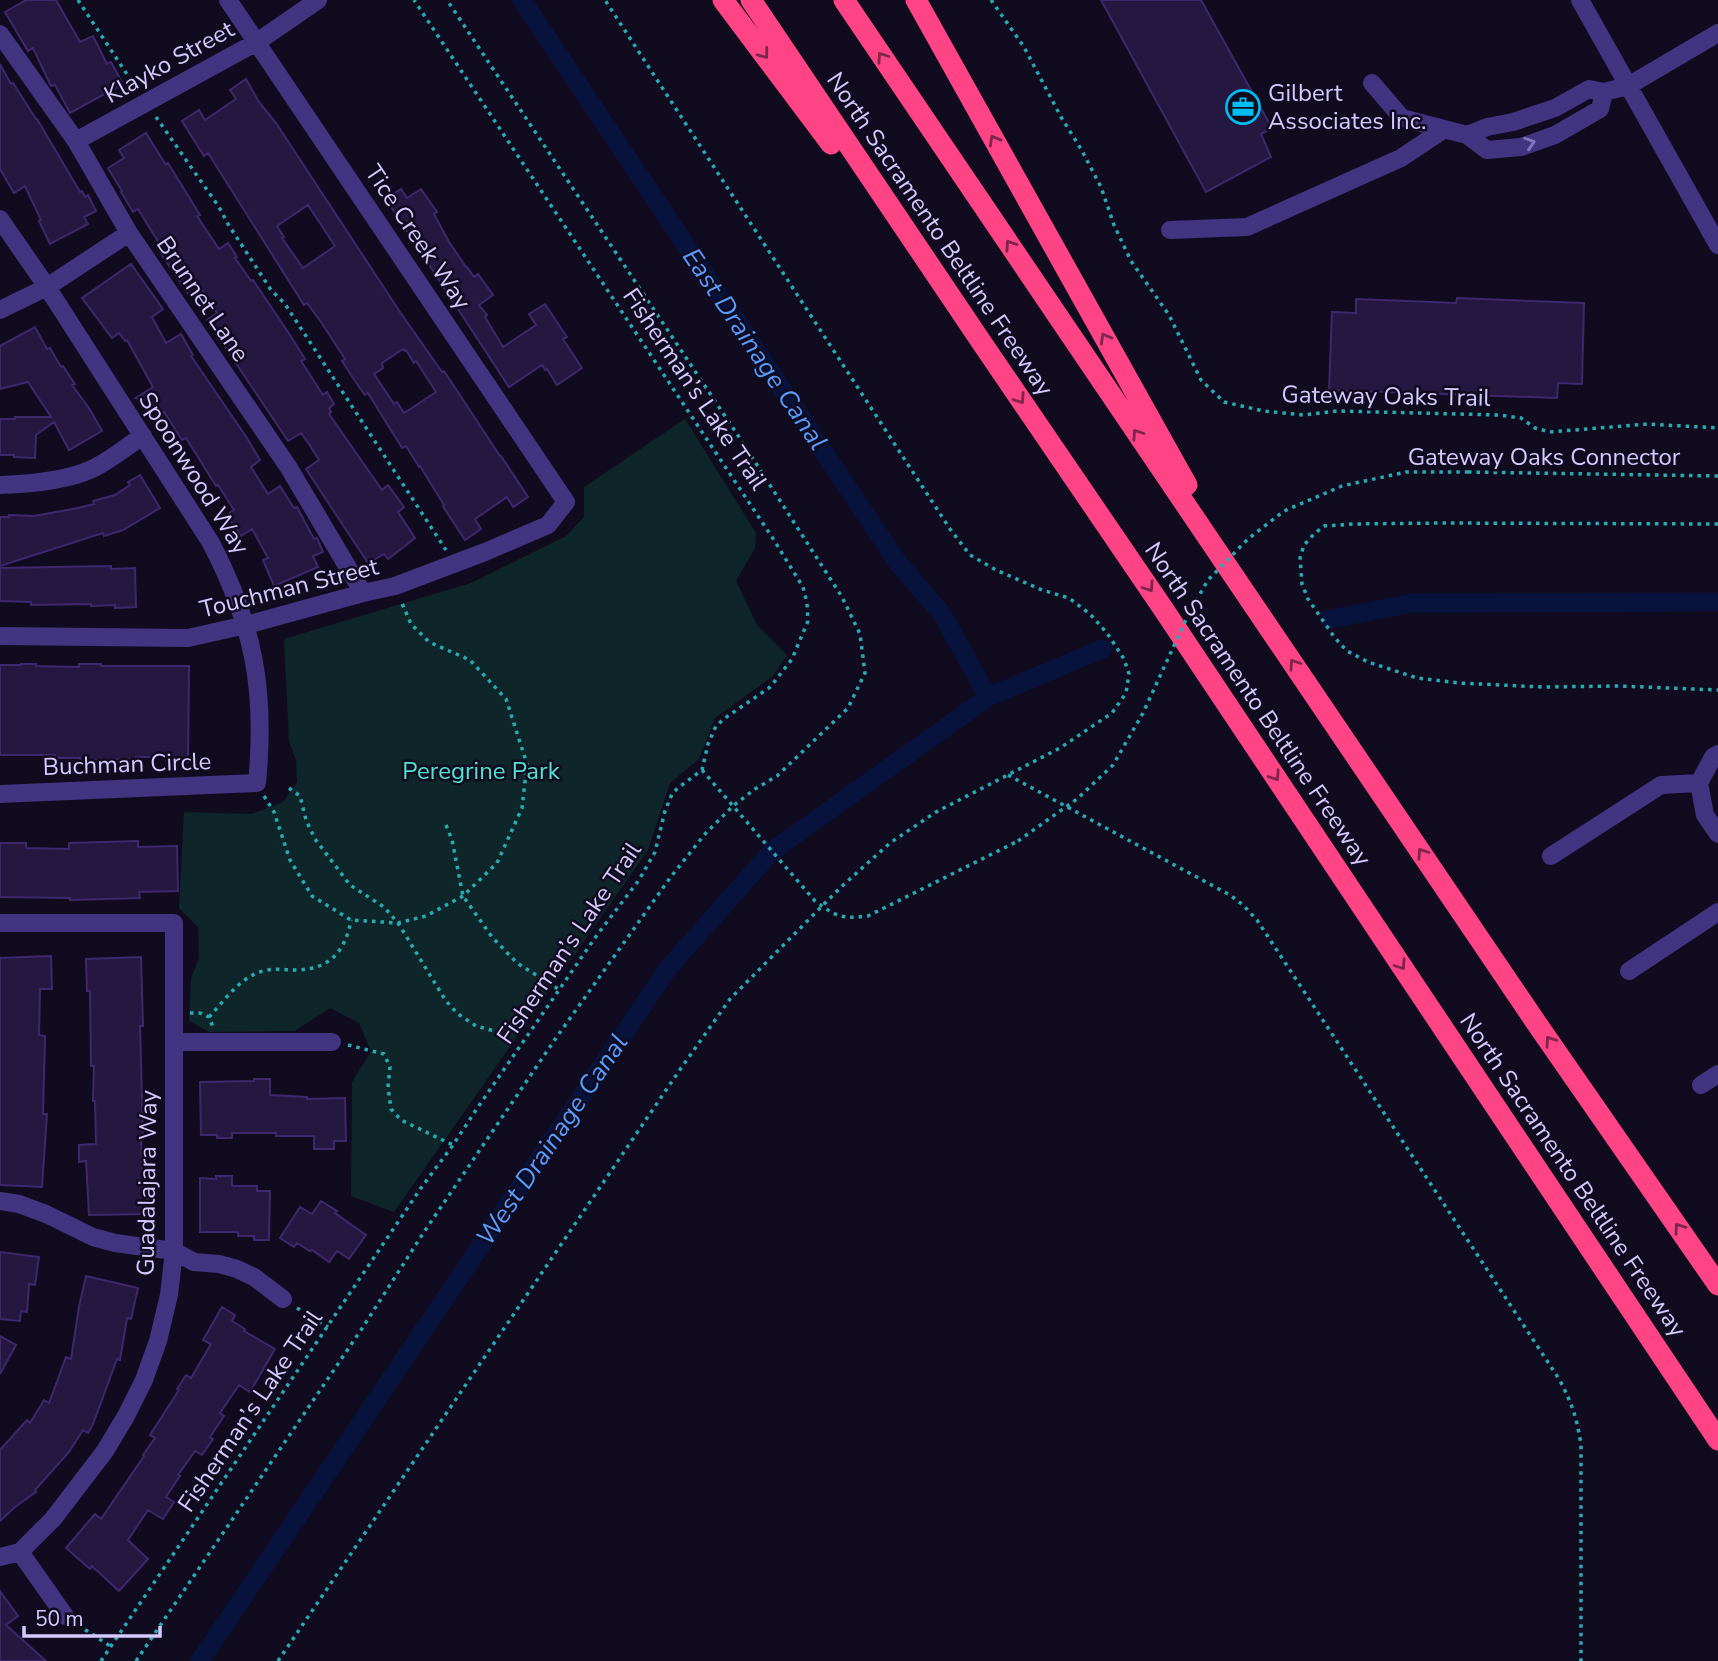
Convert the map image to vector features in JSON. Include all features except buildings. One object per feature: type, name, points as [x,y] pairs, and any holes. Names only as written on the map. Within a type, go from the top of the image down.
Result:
[{"type":"highway","points":[[723,0],[982,343]]},
{"type":"highway","name":"North Sacramento Beltline Freeway","points":[[751,0],[1162,607],[1718,1440]]},
{"type":"highway","name":"North Sacramento Beltline Freeway","points":[[844,0],[1535,1021],[1718,1285]]},
{"type":"highway","points":[[917,3],[1258,612]]},
{"type":"street","name":"Tice Creek Way","points":[[229,0],[566,502]]},
{"type":"street","name":"Klayko Street","points":[[76,141],[257,42],[318,0]]},
{"type":"street","points":[[1580,0],[1718,245]]},
{"type":"street","points":[[1467,135],[1555,108],[1589,89],[1604,92],[1628,86],[1718,33]]},
{"type":"street","name":"Brunnet Lane","points":[[0,34],[76,141],[129,233],[289,468],[363,593]]},
{"type":"street","points":[[1372,83],[1402,118],[1467,135],[1487,150],[1521,147],[1555,135],[1600,108],[1604,92]]},
{"type":"street","points":[[1170,230],[1247,227],[1401,158],[1443,130]]},
{"type":"street","name":"Spoonwood Way","points":[[0,219],[143,436],[211,543],[229,577],[246,625],[256,668],[261,745],[257,783]]},
{"type":"street","points":[[0,310],[47,287],[129,233]]},
{"type":"street","points":[[0,485],[24,485],[92,469],[143,436]]},
{"type":"street","name":"Touchman Street","points":[[0,636],[188,638],[246,625],[395,586],[485,552],[548,525],[566,502]]},
{"type":"street","points":[[1718,754],[1713,757],[1699,783],[1705,815],[1718,834]]},
{"type":"street","name":"Buchman Circle","points":[[0,794],[257,783]]},
{"type":"street","points":[[1551,856],[1661,785],[1699,783]]},
{"type":"street","points":[[1629,971],[1718,912]]},
{"type":"street","name":"Guadalajara Way","points":[[0,923],[174,923],[174,1251],[169,1295],[158,1341],[144,1380],[104,1451],[53,1519],[20,1552]]},
{"type":"street","points":[[174,1042],[332,1042]]},
{"type":"street","points":[[1702,1085],[1718,1074]]},
{"type":"street","points":[[0,1201],[19,1204],[46,1214],[93,1237],[115,1243],[174,1251],[194,1262],[237,1269],[254,1276],[284,1299]]},
{"type":"street","points":[[0,1557],[20,1552],[65,1616]]},
{"type":"path","points":[[78,0],[139,92]]},
{"type":"path","name":"Fisherman’s Lake Trail","points":[[101,1661],[421,1188],[597,935],[639,880],[658,841],[672,794],[702,770],[708,744],[716,726],[769,688],[792,659],[808,621],[803,587],[772,537],[414,0]]},
{"type":"path","points":[[136,1661],[556,1038],[670,878],[705,834],[733,806],[777,776],[848,708],[865,673],[860,634],[842,597],[739,437],[447,0]]},
{"type":"path","points":[[278,1661],[655,1105],[730,999],[841,887],[890,843],[936,813],[1060,748],[1112,713],[1126,693],[1129,674],[1124,659],[1107,633],[1090,614],[1069,598],[1042,590],[996,570],[970,555],[942,517],[605,0]]},
{"type":"path","name":"Gateway Oaks Trail","points":[[991,0],[1024,47],[1081,149],[1101,187],[1114,225],[1131,261],[1169,315],[1201,380],[1224,402],[1264,411],[1303,415],[1337,411],[1499,415],[1521,418],[1535,428],[1550,432],[1648,424],[1718,428]]},
{"type":"path","points":[[156,117],[219,207],[271,290],[285,304],[449,555]]},
{"type":"path","name":"Gateway Oaks Connector","points":[[702,770],[815,901],[846,919],[868,916],[1018,841],[1077,799],[1113,765],[1143,713],[1189,613],[1208,580],[1248,539],[1284,511],[1342,486],[1406,472],[1718,476]]},
{"type":"path","points":[[1718,524],[1440,523],[1324,526],[1304,545],[1300,558],[1308,599],[1347,651],[1368,662],[1417,678],[1542,687],[1718,690]]},
{"type":"path","points":[[257,783],[274,812],[290,860],[312,896],[351,920],[398,923],[426,916],[463,896],[497,863],[522,808],[527,764],[506,699],[470,660],[429,642],[411,624],[395,586]]},
{"type":"path","points":[[1007,774],[1230,895],[1257,920],[1559,1379],[1578,1422],[1581,1445],[1581,1661]]},
{"type":"path","points":[[289,788],[300,796],[306,820],[316,839],[350,885],[384,907],[398,923],[446,1001],[458,1014],[476,1026],[498,1032]]},
{"type":"path","points":[[446,825],[452,840],[463,896],[492,937],[517,963],[560,990]]},
{"type":"path","points":[[209,1017],[242,982],[253,975],[281,969],[311,969],[328,962],[341,951],[348,938],[351,920]]},
{"type":"path","points":[[188,1013],[200,1013],[209,1017],[213,1026],[211,1037]]},
{"type":"path","points":[[332,1042],[384,1054],[390,1067],[388,1087],[391,1109],[401,1121],[453,1145]]},
{"type":"path","points":[[284,1299],[328,1327]]},
{"type":"path","points":[[65,1616],[111,1646]]},
{"type":"green space","name":"Peregrine Park","points":[[685,419],[756,533],[755,548],[736,581],[757,625],[787,655],[773,676],[715,718],[699,759],[670,783],[648,850],[394,1212],[351,1196],[352,1082],[371,1051],[359,1023],[330,1008],[295,1031],[209,1032],[189,1021],[191,978],[199,958],[198,927],[179,908],[184,812],[252,814],[283,802],[297,782],[296,760],[289,741],[284,639],[471,583],[566,536],[584,517],[584,487]]},
{"type":"waterway","name":"East Drainage Canal","points":[[522,0],[898,563],[942,614],[988,697]]},
{"type":"waterway","points":[[1330,619],[1413,603],[1718,602]]},
{"type":"waterway","name":"West Drainage Canal","points":[[200,1661],[669,967],[772,851],[988,697],[1102,649]]},
{"type":"place","name":"Gilbert Associates Inc.","points":[[1243,107]]}]
